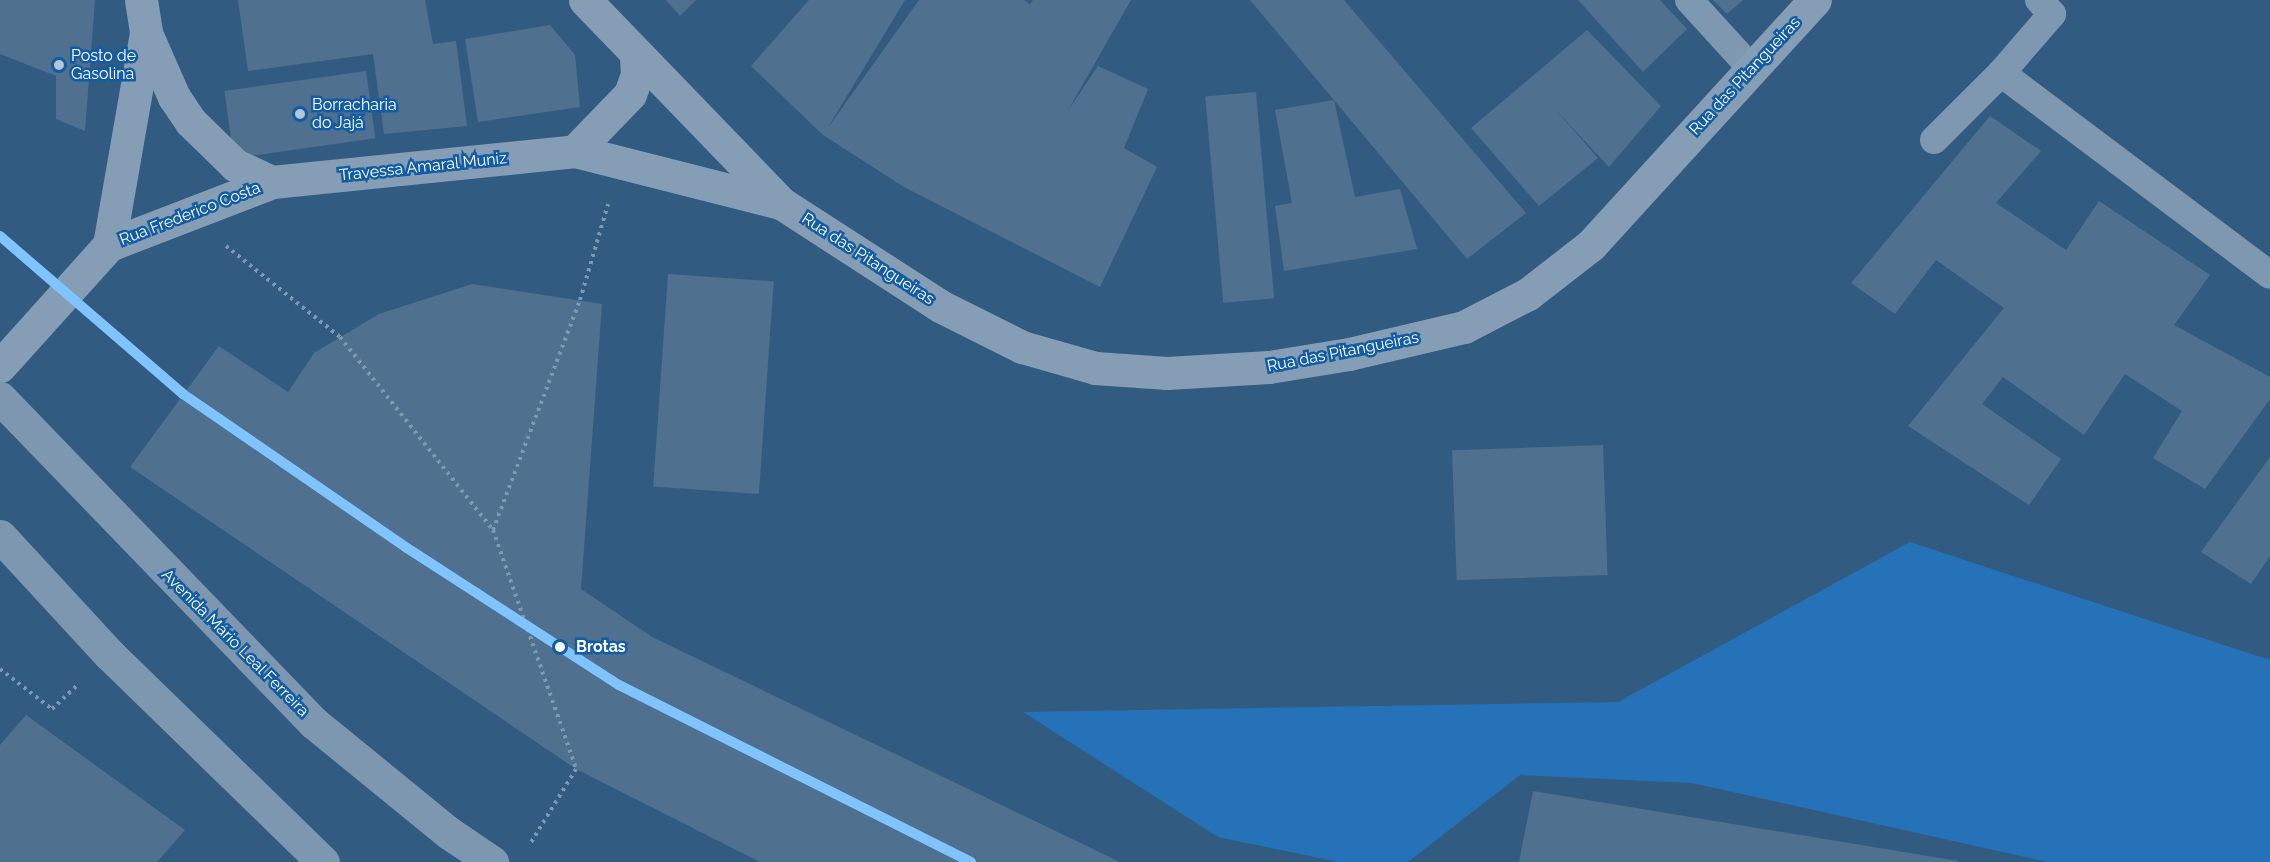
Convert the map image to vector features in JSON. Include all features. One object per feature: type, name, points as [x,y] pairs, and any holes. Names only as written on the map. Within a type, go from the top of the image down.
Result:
[{"type":"highway","name":"Avenida Mário Leal Ferreira","points":[[0,398],[314,723],[449,833],[492,862]]},
{"type":"highway","points":[[0,536],[110,654],[323,862]]},
{"type":"street","points":[[141,0],[146,33],[174,97],[191,122],[236,165],[272,182]]},
{"type":"street","name":"Rua das Pitangueiras","points":[[585,0],[782,203],[940,306],[1022,347],[1095,368],[1167,373],[1269,368],[1349,354],[1464,327],[1528,294],[1591,245],[1815,0]]},
{"type":"street","name":"Rua Frederico Costa","points":[[102,253],[146,33]]},
{"type":"street","points":[[575,151],[630,94],[637,75],[636,54]]},
{"type":"street","name":"Rua das Pitangueiras","points":[[575,151],[782,203]]},
{"type":"street","name":"Travessa Amaral Muniz","points":[[272,182],[575,151]]},
{"type":"street","name":"Rua Frederico Costa","points":[[0,366],[102,253],[185,214],[272,182]]},
{"type":"lane","points":[[1689,0],[1751,68]]},
{"type":"lane","points":[[1934,140],[2001,73],[2052,14],[2039,0]]},
{"type":"lane","points":[[2001,73],[2270,275]]},
{"type":"path","points":[[493,530],[580,300],[620,162]]},
{"type":"path","points":[[185,214],[340,337],[493,530],[576,769],[525,853]]},
{"type":"path","points":[[0,669],[52,709]]},
{"type":"shaded area","points":[[1910,542],[2270,660],[2270,862],[2048,862],[1692,783],[1520,775],[1408,862],[1338,862],[1218,837],[1023,712],[1618,702]]},
{"type":"building","name":"Posto de Gasolina","points":[[0,0],[95,0],[85,131],[56,119],[56,76],[0,54]]},
{"type":"building","points":[[238,0],[425,0],[433,44],[456,41],[467,126],[384,134],[373,54],[248,71]]},
{"type":"building","points":[[666,0],[696,0],[680,16]]},
{"type":"building","points":[[809,0],[905,0],[827,129],[919,0],[1024,0],[1030,4],[1033,0],[1131,0],[1067,112],[1098,66],[1148,89],[1124,148],[1157,167],[1100,287],[904,187],[823,135],[751,66]]},
{"type":"building","points":[[1250,0],[1344,0],[1526,213],[1467,259]]},
{"type":"building","points":[[1578,0],[1660,0],[1687,29],[1643,72]]},
{"type":"building","points":[[1713,0],[1743,0],[1727,14]]},
{"type":"building","points":[[550,25],[575,55],[580,107],[478,122],[465,39]]},
{"type":"building","points":[[1587,30],[1661,106],[1609,167],[1554,108],[1598,158],[1539,206],[1471,128]]},
{"type":"building","name":"Borracharia do Jajá","points":[[366,71],[375,138],[234,158],[224,91]]},
{"type":"building","points":[[1256,92],[1274,298],[1223,303],[1205,96]]},
{"type":"building","points":[[1334,100],[1355,197],[1400,189],[1417,249],[1284,271],[1275,206],[1292,203],[1275,110]]},
{"type":"building","points":[[1990,116],[2041,151],[1996,203],[2066,250],[2099,201],[2210,275],[2174,325],[2270,377],[2270,399],[2205,489],[2153,458],[2182,411],[2125,374],[2084,435],[2003,377],[1982,404],[2061,459],[2029,505],[1908,426],[2004,308],[1936,260],[1895,314],[1851,283]]},
{"type":"building","points":[[668,274],[774,281],[759,494],[653,486]]},
{"type":"building","name":"Brotas","points":[[472,284],[602,304],[581,589],[652,637],[1120,862],[760,862],[576,769],[130,467],[219,346],[288,392],[314,353],[379,314]]},
{"type":"building","points":[[1603,445],[1608,575],[1457,580],[1452,450]]},
{"type":"building","points":[[2270,457],[2270,556],[2251,584],[2201,552]]},
{"type":"building","points":[[26,715],[185,830],[157,862],[0,862],[0,745]]},
{"type":"building","points":[[1533,791],[1958,861],[1958,862],[1519,862]]},
{"type":"transit line","points":[[0,236],[183,394],[407,548],[619,685],[971,862]]},
{"type":"place","name":"Posto de Gasolina","points":[[59,65]]},
{"type":"place","name":"Borracharia do Jajá","points":[[300,114]]},
{"type":"place","name":"Brotas","points":[[560,647]]}]
